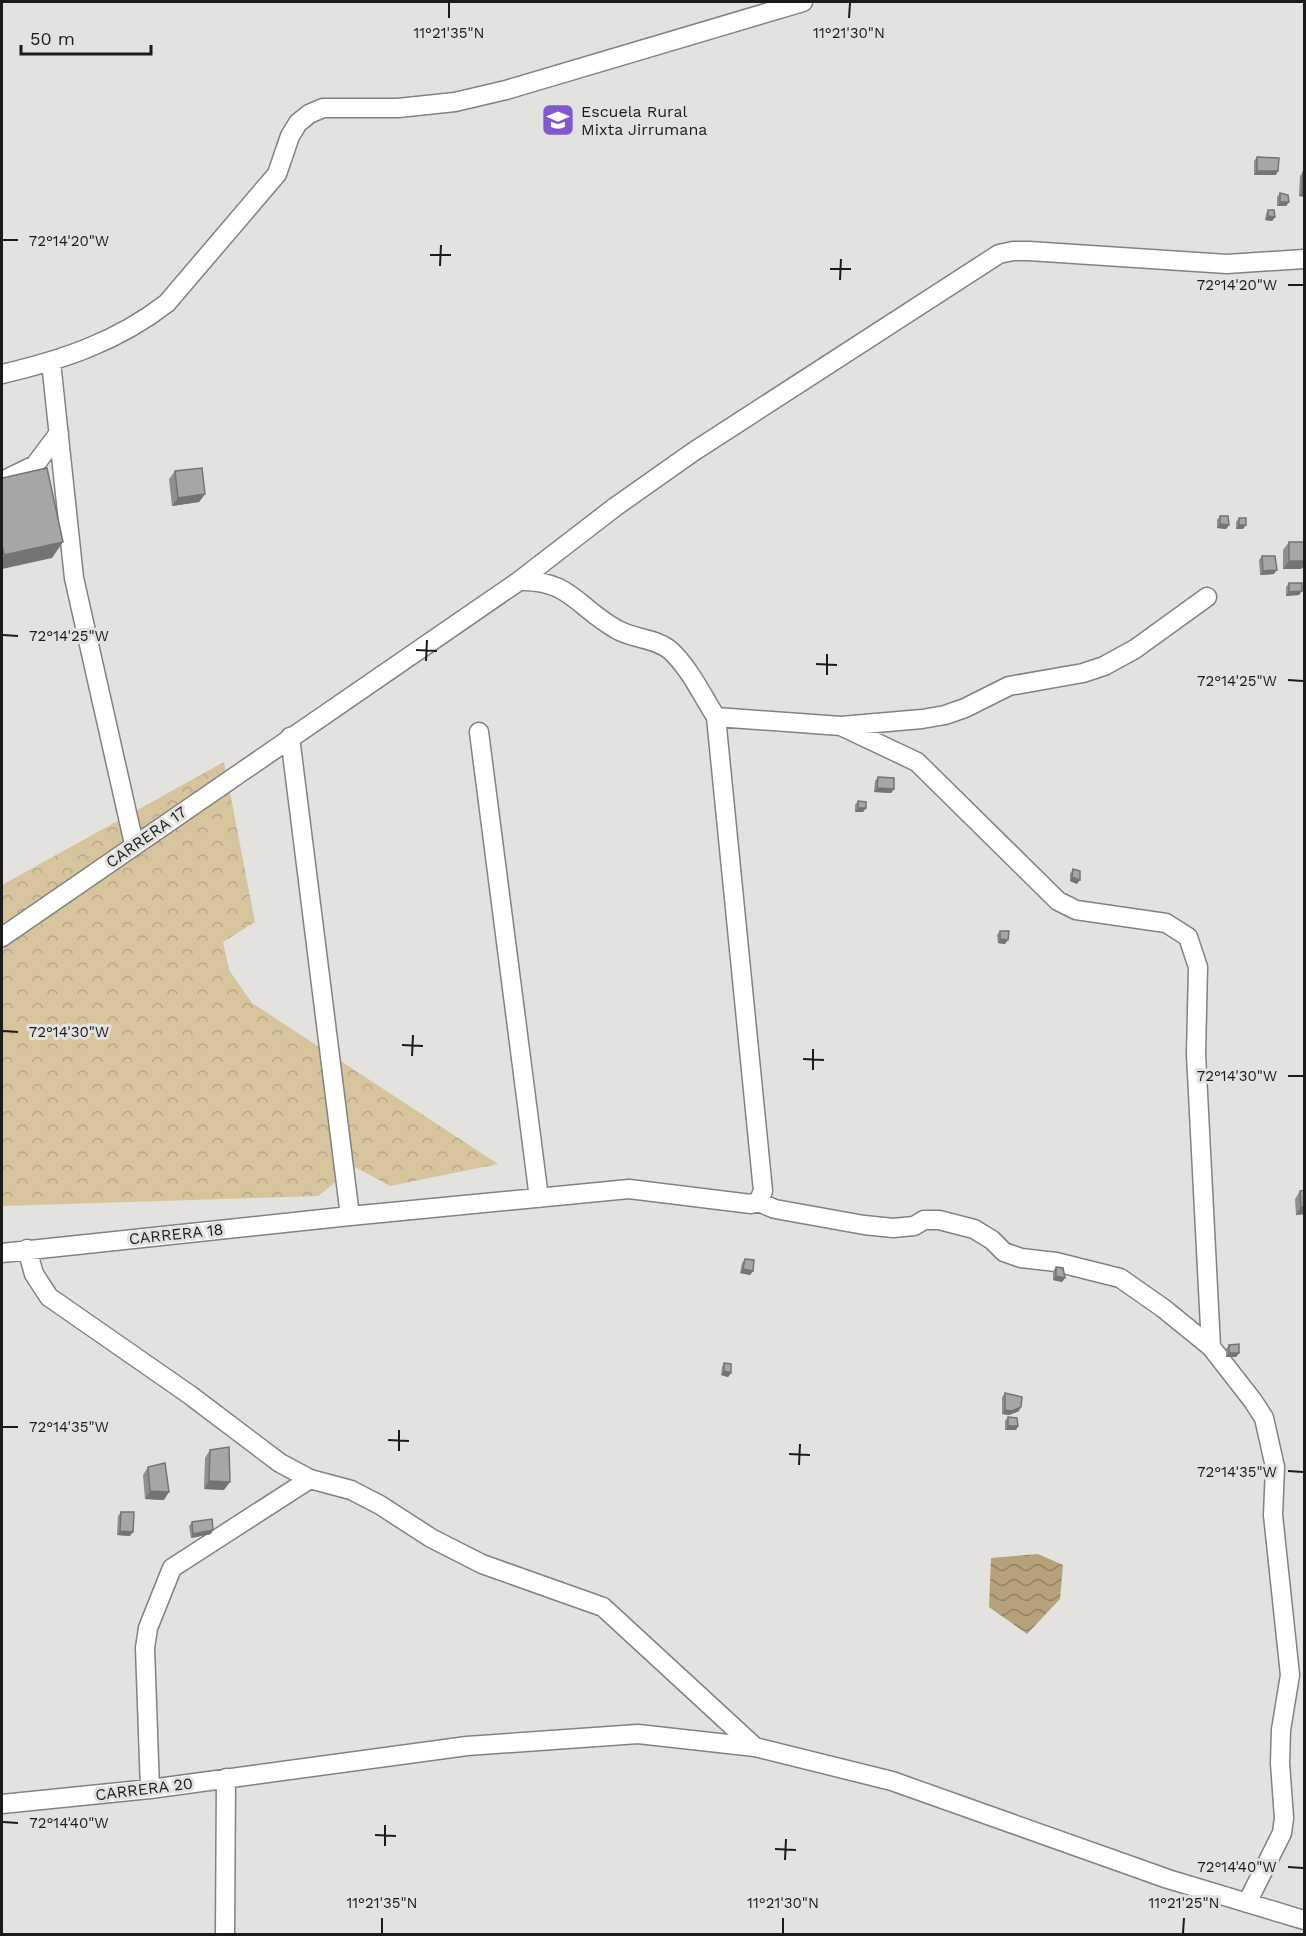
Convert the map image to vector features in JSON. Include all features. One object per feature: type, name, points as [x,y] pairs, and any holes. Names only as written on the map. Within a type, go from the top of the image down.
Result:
[{"type":"street","points":[[2,374],[51,362],[102,343],[147,319],[167,303],[277,174],[290,136],[298,123],[309,114],[322,108],[398,108],[455,102],[506,90],[802,2]]},
{"type":"street","name":"CARRERA 17","points":[[2,937],[519,580],[615,507],[693,452],[999,254],[1029,251],[1227,264],[1305,259]]},
{"type":"street","points":[[51,362],[74,578],[134,844]]},
{"type":"street","points":[[2,481],[15,477],[35,465],[59,433]]},
{"type":"street","points":[[519,580],[533,580],[566,590],[615,629],[657,643],[670,650],[682,664],[716,717],[763,1191],[758,1202]]},
{"type":"street","points":[[716,717],[841,726],[922,719],[945,714],[965,708],[1009,686],[1083,673],[1104,666],[1135,649],[1207,597]]},
{"type":"street","points":[[841,726],[916,762],[1058,901],[1076,910],[1166,923],[1188,938],[1198,967],[1196,1054],[1211,1347]]},
{"type":"street","points":[[479,732],[539,1198]]},
{"type":"street","points":[[290,737],[350,1216]]},
{"type":"street","name":"CARRERA 18","points":[[2,1253],[629,1189],[751,1204],[758,1202],[775,1209],[893,1228],[914,1226],[924,1220],[939,1220],[974,1229],[992,1240],[1004,1252],[1021,1258],[1056,1262],[1120,1278],[1163,1308],[1211,1347],[1264,1418],[1275,1467],[1273,1515],[1290,1675],[1281,1730],[1280,1763],[1284,1818],[1282,1833],[1247,1903]]},
{"type":"street","points":[[27,1249],[34,1274],[49,1297],[190,1395],[280,1463],[310,1479],[351,1490],[380,1504],[431,1538],[482,1564],[603,1607],[755,1748]]},
{"type":"street","points":[[150,1789],[146,1648],[148,1628],[172,1568],[310,1479]]},
{"type":"street","name":"CARRERA 20","points":[[2,1804],[150,1789],[467,1746],[638,1734],[755,1748],[892,1781],[1168,1879],[1305,1920]]},
{"type":"street","points":[[225,1935],[226,1778]]},
{"type":"green space","points":[[224,762],[255,922],[223,942],[229,970],[252,1003],[498,1164],[390,1186],[355,1167],[318,1196],[2,1206],[2,885]]},
{"type":"water","points":[[1038,1554],[1063,1565],[1060,1599],[1027,1634],[989,1607],[991,1558]]},
{"type":"building","points":[[1257,157],[1279,158],[1278,171],[1257,171]]},
{"type":"building","points":[[1303,172],[1305,172],[1305,193],[1302,192]]},
{"type":"building","points":[[1280,193],[1288,195],[1289,202],[1280,202]]},
{"type":"building","points":[[1268,210],[1274,210],[1275,217],[1268,216]]},
{"type":"building","points":[[47,468],[63,542],[4,555],[2,478]]},
{"type":"building","points":[[202,468],[205,494],[178,498],[175,471]]},
{"type":"building","points":[[1220,516],[1228,516],[1229,525],[1220,524]]},
{"type":"building","points":[[1239,518],[1246,518],[1246,525],[1239,525]]},
{"type":"building","points":[[1289,542],[1305,542],[1305,561],[1289,561]]},
{"type":"building","points":[[1262,556],[1275,556],[1277,570],[1263,571]]},
{"type":"building","points":[[1289,583],[1302,583],[1302,591],[1289,592]]},
{"type":"building","points":[[878,777],[894,778],[894,789],[877,788]]},
{"type":"building","points":[[858,801],[866,802],[866,808],[858,808]]},
{"type":"building","points":[[1073,869],[1080,871],[1080,880],[1072,877]]},
{"type":"building","points":[[1000,931],[1009,931],[1008,940],[1000,939]]},
{"type":"building","points":[[1305,1190],[1305,1207],[1301,1207],[1300,1191]]},
{"type":"building","points":[[745,1259],[754,1260],[753,1271],[743,1269]]},
{"type":"building","points":[[1056,1267],[1063,1268],[1065,1278],[1056,1276]]},
{"type":"building","points":[[1239,1344],[1239,1353],[1229,1353],[1229,1345]]},
{"type":"building","points":[[724,1363],[731,1364],[731,1373],[724,1371]]},
{"type":"building","points":[[1005,1393],[1022,1397],[1021,1407],[1012,1411],[1005,1410]]},
{"type":"building","points":[[1008,1417],[1017,1418],[1018,1426],[1008,1426]]},
{"type":"building","points":[[229,1447],[230,1482],[209,1481],[210,1450]]},
{"type":"building","points":[[165,1463],[169,1492],[150,1491],[148,1467]]},
{"type":"building","points":[[121,1512],[134,1512],[133,1532],[120,1531]]},
{"type":"building","points":[[212,1519],[213,1530],[193,1534],[192,1522]]},
{"type":"place","name":"Escuela Rural Mixta Jirrumana","points":[[558,120]]}]
